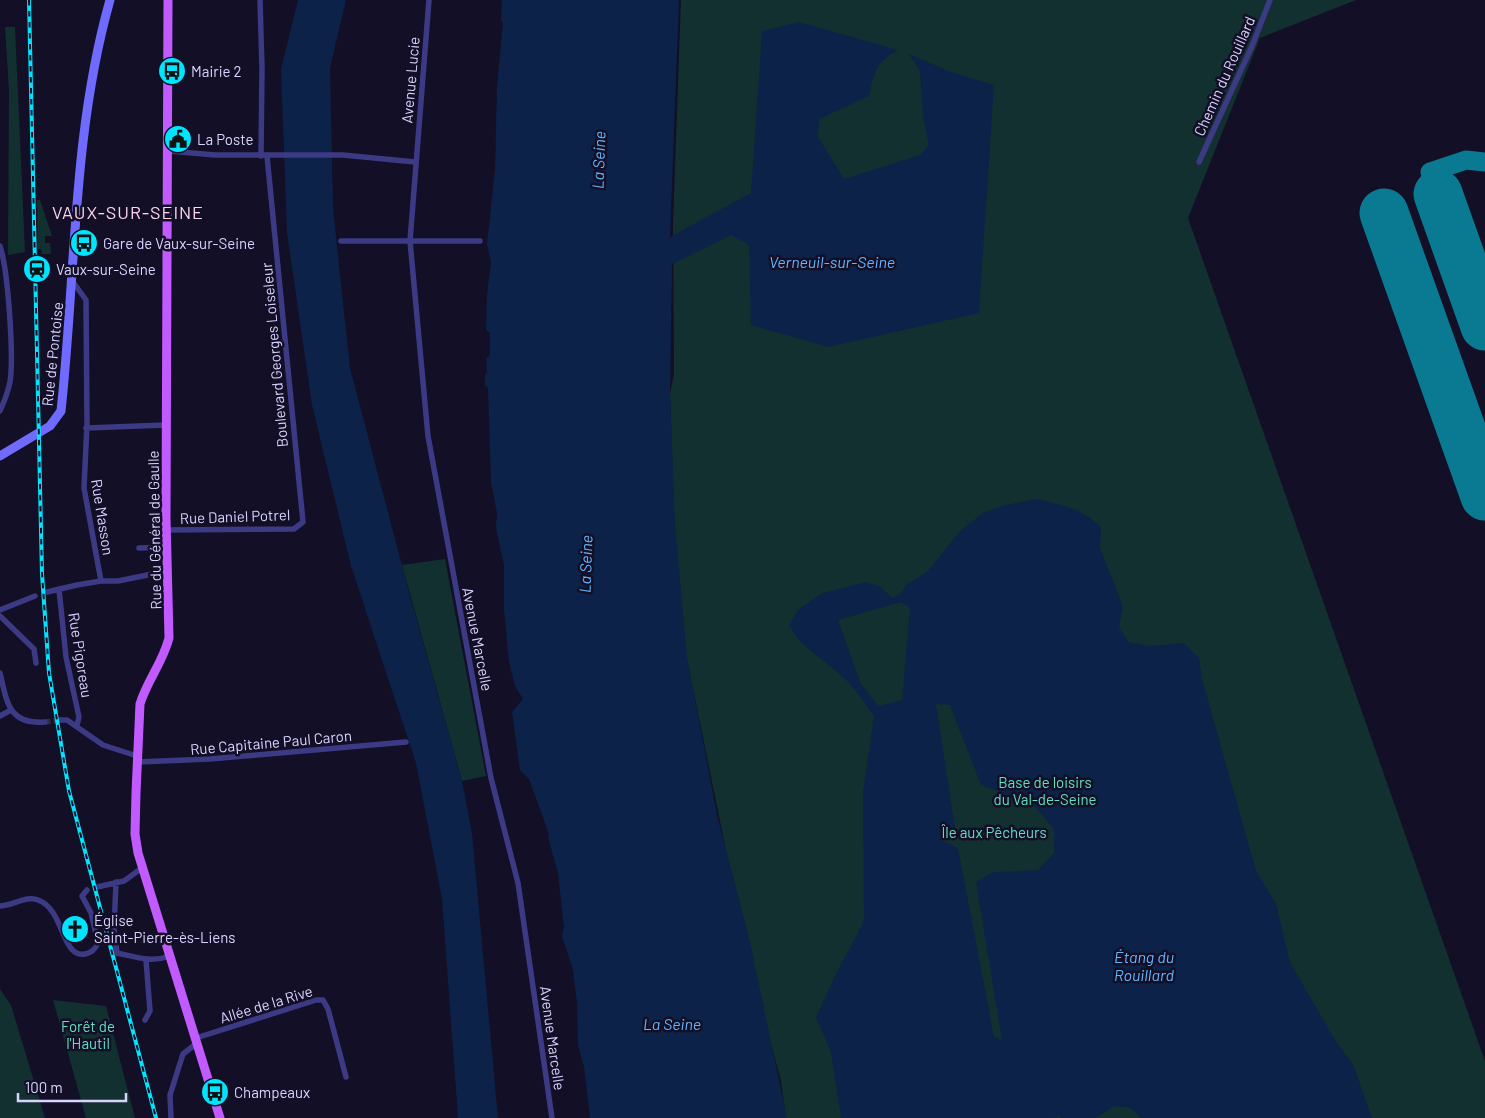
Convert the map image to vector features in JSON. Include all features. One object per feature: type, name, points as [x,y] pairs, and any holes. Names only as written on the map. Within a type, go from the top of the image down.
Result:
[{"type":"main road","name":"Rue du Général de Gaulle","points":[[168,0],[166,547],[169,638],[165,655],[145,687],[140,704],[135,834],[142,868],[220,1118]]},
{"type":"street","name":"Rue de Pontoise","points":[[0,456],[52,425],[61,411],[73,282],[84,120],[94,62],[110,0]]},
{"type":"street","name":"Boulevard Georges Loiseleur","points":[[260,0],[264,156],[303,522]]},
{"type":"street","name":"Avenue Lucie","points":[[415,162],[429,0]]},
{"type":"street","name":"Chemin du Rouillard","points":[[1199,162],[1252,46],[1270,0]]},
{"type":"street","points":[[168,151],[264,156],[343,155],[415,162]]},
{"type":"street","name":"Avenue Marcelle","points":[[415,162],[410,241],[428,436],[491,778],[518,883],[552,1118]]},
{"type":"street","points":[[341,241],[480,241]]},
{"type":"street","points":[[0,246],[4,256],[7,289],[11,370],[6,396],[0,411]]},
{"type":"street","name":"Rue Masson","points":[[73,282],[86,300],[84,488],[101,581]]},
{"type":"street","points":[[86,428],[166,424]]},
{"type":"street","name":"Rue Daniel Potrel","points":[[166,530],[294,529],[303,522]]},
{"type":"street","points":[[139,548],[166,547]]},
{"type":"street","points":[[47,592],[101,581],[118,582],[167,572]]},
{"type":"street","name":"Rue Pigoreau","points":[[59,589],[66,657],[79,718],[77,725]]},
{"type":"street","points":[[0,610],[36,596]]},
{"type":"street","points":[[0,616],[34,649],[36,663]]},
{"type":"street","points":[[0,673],[11,710],[24,722],[46,722]]},
{"type":"street","points":[[0,716],[11,710]]},
{"type":"street","points":[[59,720],[67,720],[77,725],[103,745],[137,759]]},
{"type":"street","name":"Rue Capitaine Paul Caron","points":[[137,759],[210,759],[406,742]]},
{"type":"street","points":[[97,887],[124,881],[142,868]]},
{"type":"street","points":[[116,882],[114,929],[117,952],[146,960],[158,960],[170,956]]},
{"type":"street","points":[[0,906],[33,898],[39,900],[55,916],[71,949],[80,954],[86,954],[93,951],[98,944],[91,913],[82,896],[87,890]]},
{"type":"street","points":[[145,1020],[150,1011],[146,960]]},
{"type":"street","name":"Allée de la Rive","points":[[197,1041],[316,1000],[323,1000],[328,1009],[346,1077]]},
{"type":"street","points":[[171,1118],[170,1095],[183,1054],[197,1041]]},
{"type":"green space","name":"Base de loisirs du Val-de-Seine","points":[[681,0],[1356,0],[1260,38],[1188,218],[1485,1061],[1485,1118],[786,1118],[781,1081],[748,959],[677,610],[670,393],[674,375],[673,223]]},
{"type":"green space","points":[[5,27],[15,27],[25,252],[8,255],[9,91]]},
{"type":"green space","points":[[37,200],[40,200],[52,236],[45,236],[45,243],[50,243],[51,254],[42,254],[41,249],[38,249]]},
{"type":"green space","points":[[445,559],[486,776],[462,781],[402,565]]},
{"type":"green space","name":"Forêt de l'Hautil","points":[[0,989],[11,1005],[45,1118],[0,1118]]},
{"type":"green space","name":"Forêt de l'Hautil","points":[[53,1000],[106,1006],[135,1118],[86,1118]]},
{"type":"water","points":[[298,0],[346,0],[330,68],[333,208],[350,368],[409,592],[462,781],[472,833],[498,1118],[458,1118],[442,899],[416,763],[351,566],[312,405],[287,233],[281,69]]},
{"type":"water","name":"La Seine","points":[[502,0],[679,0],[670,237],[751,193],[762,31],[799,22],[898,50],[885,59],[877,68],[869,96],[819,119],[818,137],[844,179],[920,155],[929,145],[923,116],[920,71],[909,54],[951,72],[994,85],[979,313],[828,347],[751,325],[749,245],[731,235],[672,264],[670,393],[675,524],[687,657],[717,815],[750,942],[787,1118],[590,1118],[584,1067],[578,1045],[577,1003],[573,970],[562,936],[564,928],[558,873],[548,837],[549,834],[529,779],[520,770],[512,712],[523,699],[515,686],[509,662],[504,610],[504,565],[496,528],[497,513],[491,482],[488,387],[485,386],[485,374],[487,374],[486,359],[490,355],[490,333],[486,330],[487,294],[491,263],[487,244],[495,169],[497,87],[503,22],[501,22]]},
{"type":"water","name":"Étang du Rouillard","points":[[1037,499],[1071,508],[1086,515],[1101,527],[1100,548],[1123,607],[1119,626],[1128,642],[1149,646],[1184,643],[1199,658],[1202,679],[1256,871],[1276,904],[1290,962],[1336,1042],[1353,1064],[1372,1118],[1142,1118],[1130,1108],[1115,1106],[1095,1118],[1061,1118],[1060,1116],[1054,1118],[841,1118],[831,1052],[816,1017],[864,921],[863,793],[874,716],[852,686],[801,642],[789,625],[798,610],[820,594],[866,582],[881,587],[892,598],[900,594],[907,584],[927,572],[961,530],[983,513],[1006,505]],"holes":[[[901,602],[910,608],[902,700],[878,706],[860,682],[838,620]],[[936,704],[950,705],[981,785],[1033,804],[1054,829],[1054,853],[1038,870],[993,872],[976,882],[1002,1040],[994,1037],[958,848],[941,840],[955,828]]]},
{"type":"taxiway","points":[[1438,194],[1430,172],[1466,160],[1485,162]]},
{"type":"runway","points":[[1438,194],[1485,326]]},
{"type":"runway","points":[[1384,213],[1485,496]]},
{"type":"tunnel","points":[[45,722],[59,720]]},
{"type":"railway","points":[[29,0],[42,574],[49,673],[69,791],[156,1118]]},
{"type":"place","name":"Mairie 2","points":[[172,71]]},
{"type":"place","name":"La Poste","points":[[178,139]]},
{"type":"place","name":"Gare de Vaux-sur-Seine","points":[[84,243]]},
{"type":"place","name":"Vaux-sur-Seine","points":[[37,269]]},
{"type":"place","name":"Église Saint-Pierre-ès-Liens","points":[[75,929]]},
{"type":"place","name":"Champeaux","points":[[215,1092]]},
{"type":"district","name":"VAUX-SUR-SEINE","points":[[128,212]]},
{"type":"water label","name":"Verneuil-sur-Seine","points":[[832,261]]},
{"type":"park label","name":"Île aux Pêcheurs","points":[[994,832]]}]
